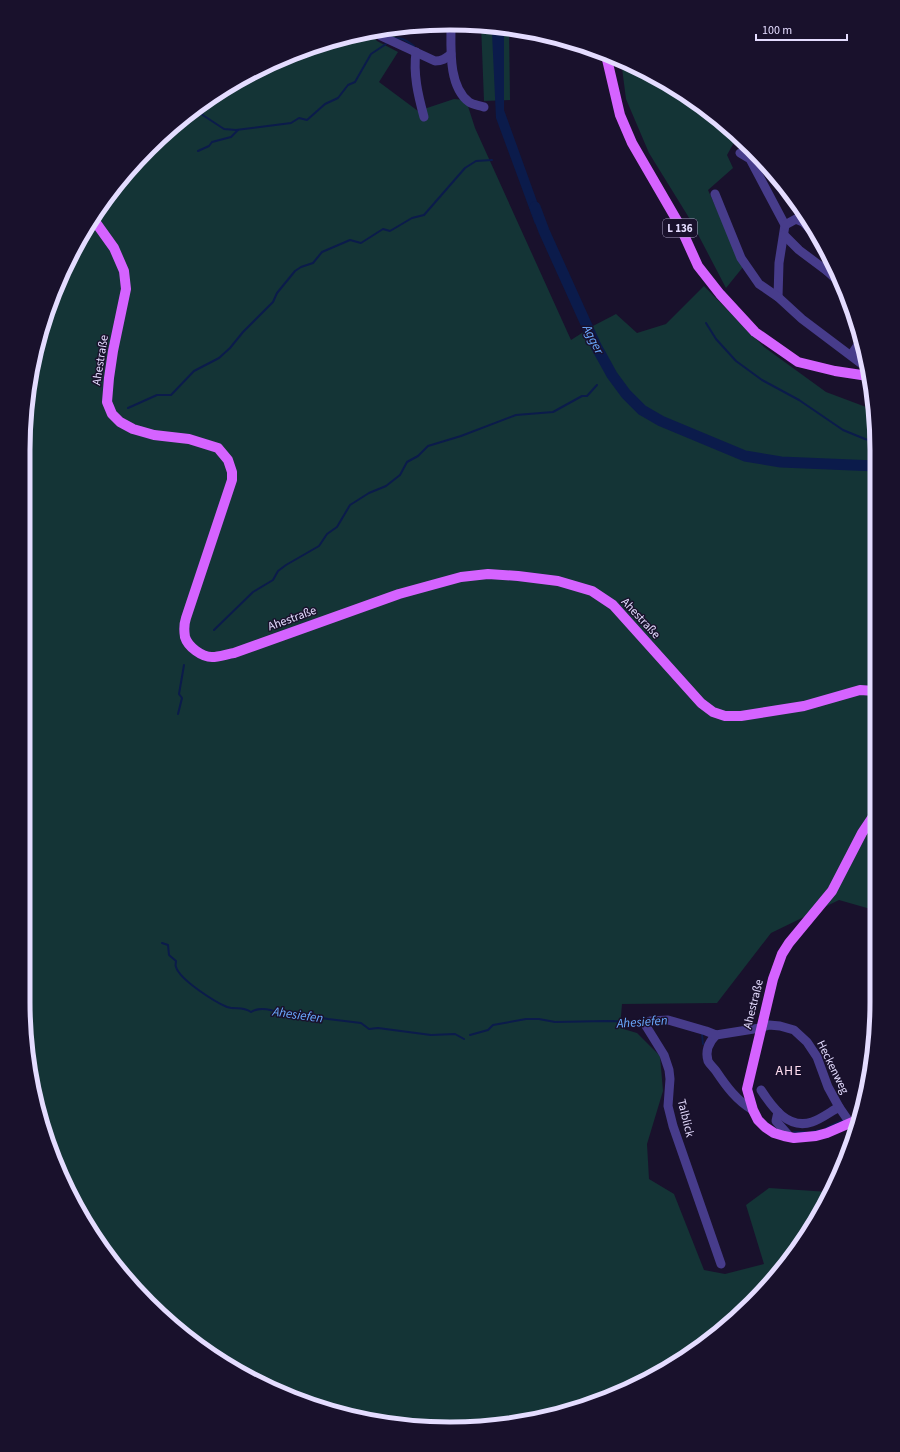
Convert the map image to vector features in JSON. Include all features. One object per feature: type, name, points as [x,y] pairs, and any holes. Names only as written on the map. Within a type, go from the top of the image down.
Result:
[{"type":"main road","name":"L 136","points":[[607,61],[620,115],[632,143],[679,224],[698,266],[720,294],[755,332],[798,362],[836,371],[863,375]]},
{"type":"main road","name":"Ahestraße","points":[[97,224],[114,248],[124,271],[126,289],[109,378],[108,402],[112,414],[120,422],[133,429],[154,435],[189,439],[218,448],[228,460],[232,472],[232,480],[184,625],[185,639],[195,650],[206,656],[213,657],[234,653],[399,594],[461,577],[488,574],[558,581],[592,591],[613,605],[701,703],[713,712],[725,716],[741,716],[804,706],[860,690],[870,691]]},
{"type":"main road","name":"Ahestraße","points":[[853,1122],[816,1136],[790,1137],[774,1133],[758,1120],[753,1110],[747,1089],[772,979],[782,954],[789,943],[832,891],[862,833],[870,821]]},
{"type":"street","points":[[451,30],[451,54],[456,83],[463,96],[470,103],[484,107]]},
{"type":"street","points":[[381,36],[434,61],[445,59],[451,54]]},
{"type":"street","points":[[416,52],[416,85],[424,117]]},
{"type":"street","points":[[740,153],[750,159],[785,225],[779,262],[778,297]]},
{"type":"street","points":[[716,194],[741,258],[759,284],[778,297],[802,319],[861,363]]},
{"type":"street","points":[[785,225],[796,219],[802,222]]},
{"type":"street","points":[[784,235],[799,250],[829,268]]},
{"type":"street","points":[[851,355],[857,346]]},
{"type":"street","name":"Talblick","points":[[721,1264],[668,1106],[670,1079],[665,1060],[658,1043],[646,1026],[650,1021],[668,1020],[716,1035],[760,1028]]},
{"type":"street","name":"Heckenweg","points":[[760,1028],[769,1025],[794,1030],[807,1042],[817,1057],[828,1087],[839,1107],[853,1122]]},
{"type":"street","points":[[716,1035],[710,1041],[707,1052],[708,1061],[729,1090],[746,1106],[753,1110]]},
{"type":"street","name":"Heckenweg","points":[[761,1090],[778,1112],[788,1121],[802,1124],[813,1122],[839,1107]]},
{"type":"street","name":"Heckenweg","points":[[778,1112],[776,1121],[790,1137]]},
{"type":"green space","points":[[481,31],[509,35],[510,100],[484,101]]},
{"type":"green space","points":[[395,34],[395,40],[388,35]]},
{"type":"green space","points":[[374,37],[377,41],[398,52],[379,82],[418,111],[454,99],[466,100],[475,128],[571,340],[616,314],[637,333],[666,324],[704,286],[764,347],[826,392],[867,408],[870,450],[870,909],[839,900],[771,933],[717,1003],[622,1004],[620,1028],[637,1033],[660,1056],[663,1091],[647,1144],[649,1179],[674,1194],[704,1270],[725,1274],[764,1264],[746,1205],[769,1188],[825,1192],[799,1235],[766,1279],[727,1318],[706,1335],[660,1366],[636,1379],[585,1400],[532,1414],[477,1421],[450,1422],[395,1418],[341,1408],[315,1400],[264,1379],[217,1351],[173,1318],[134,1279],[117,1258],[86,1212],[62,1163],[44,1111],[38,1084],[31,1029],[30,1002],[30,450],[31,423],[38,368],[52,315],[73,264],[101,217],[134,173],[173,134],[194,117],[240,86],[289,62],[341,44]]},
{"type":"green space","points":[[622,67],[660,86],[683,101],[706,117],[735,141],[727,155],[733,168],[708,190],[743,267],[726,288],[691,221],[649,153],[626,99]]},
{"type":"water","points":[[492,33],[504,34],[504,110],[543,218],[535,224],[496,118]]},
{"type":"waterway","points":[[393,39],[399,38],[414,46]]},
{"type":"waterway","points":[[200,113],[224,129],[236,130],[291,123],[299,118],[307,120],[325,104],[338,98],[348,85],[355,82],[371,54],[386,44]]},
{"type":"waterway","points":[[198,151],[209,146],[212,142],[231,137],[238,130]]},
{"type":"waterway","points":[[128,408],[157,395],[171,395],[194,371],[219,358],[273,302],[277,293],[295,271],[301,267],[313,263],[322,252],[350,240],[361,243],[383,229],[390,231],[412,218],[424,215],[465,168],[476,161],[492,160]]},
{"type":"waterway","name":"Agger","points":[[535,207],[544,231],[596,346],[612,375],[626,394],[642,410],[661,421],[745,456],[781,462],[870,466]]},
{"type":"waterway","points":[[706,323],[716,339],[736,361],[762,380],[799,400],[843,430],[870,440]]},
{"type":"waterway","points":[[214,630],[253,592],[273,580],[278,571],[319,546],[327,534],[337,527],[350,505],[369,493],[386,486],[400,475],[407,462],[418,456],[428,446],[461,436],[516,415],[553,412],[582,396],[587,396],[597,385]]},
{"type":"waterway","points":[[178,714],[182,698],[179,694],[184,665]]},
{"type":"waterway","name":"Ahesiefen","points":[[162,943],[168,945],[169,955],[176,961],[176,967],[184,978],[207,996],[227,1007],[245,1009],[251,1012],[258,1009],[266,1009],[282,1014],[288,1012],[361,1023],[369,1029],[378,1028],[431,1035],[455,1034],[464,1039]]},
{"type":"waterway","name":"Ahesiefen","points":[[470,1035],[488,1030],[493,1025],[526,1019],[539,1019],[555,1022],[645,1022]]},
{"type":"waterway","name":"Ahesiefen","points":[[702,1034],[703,1044]]},
{"type":"waterway","name":"Ahesiefen","points":[[826,1128],[843,1120]]},
{"type":"waterway","name":"Ahesiefen","points":[[811,1132],[820,1130]]},
{"type":"waterway","name":"Ahesiefen","points":[[794,1132],[805,1132]]},
{"type":"district","name":"AHE","points":[[789,1070]]}]
